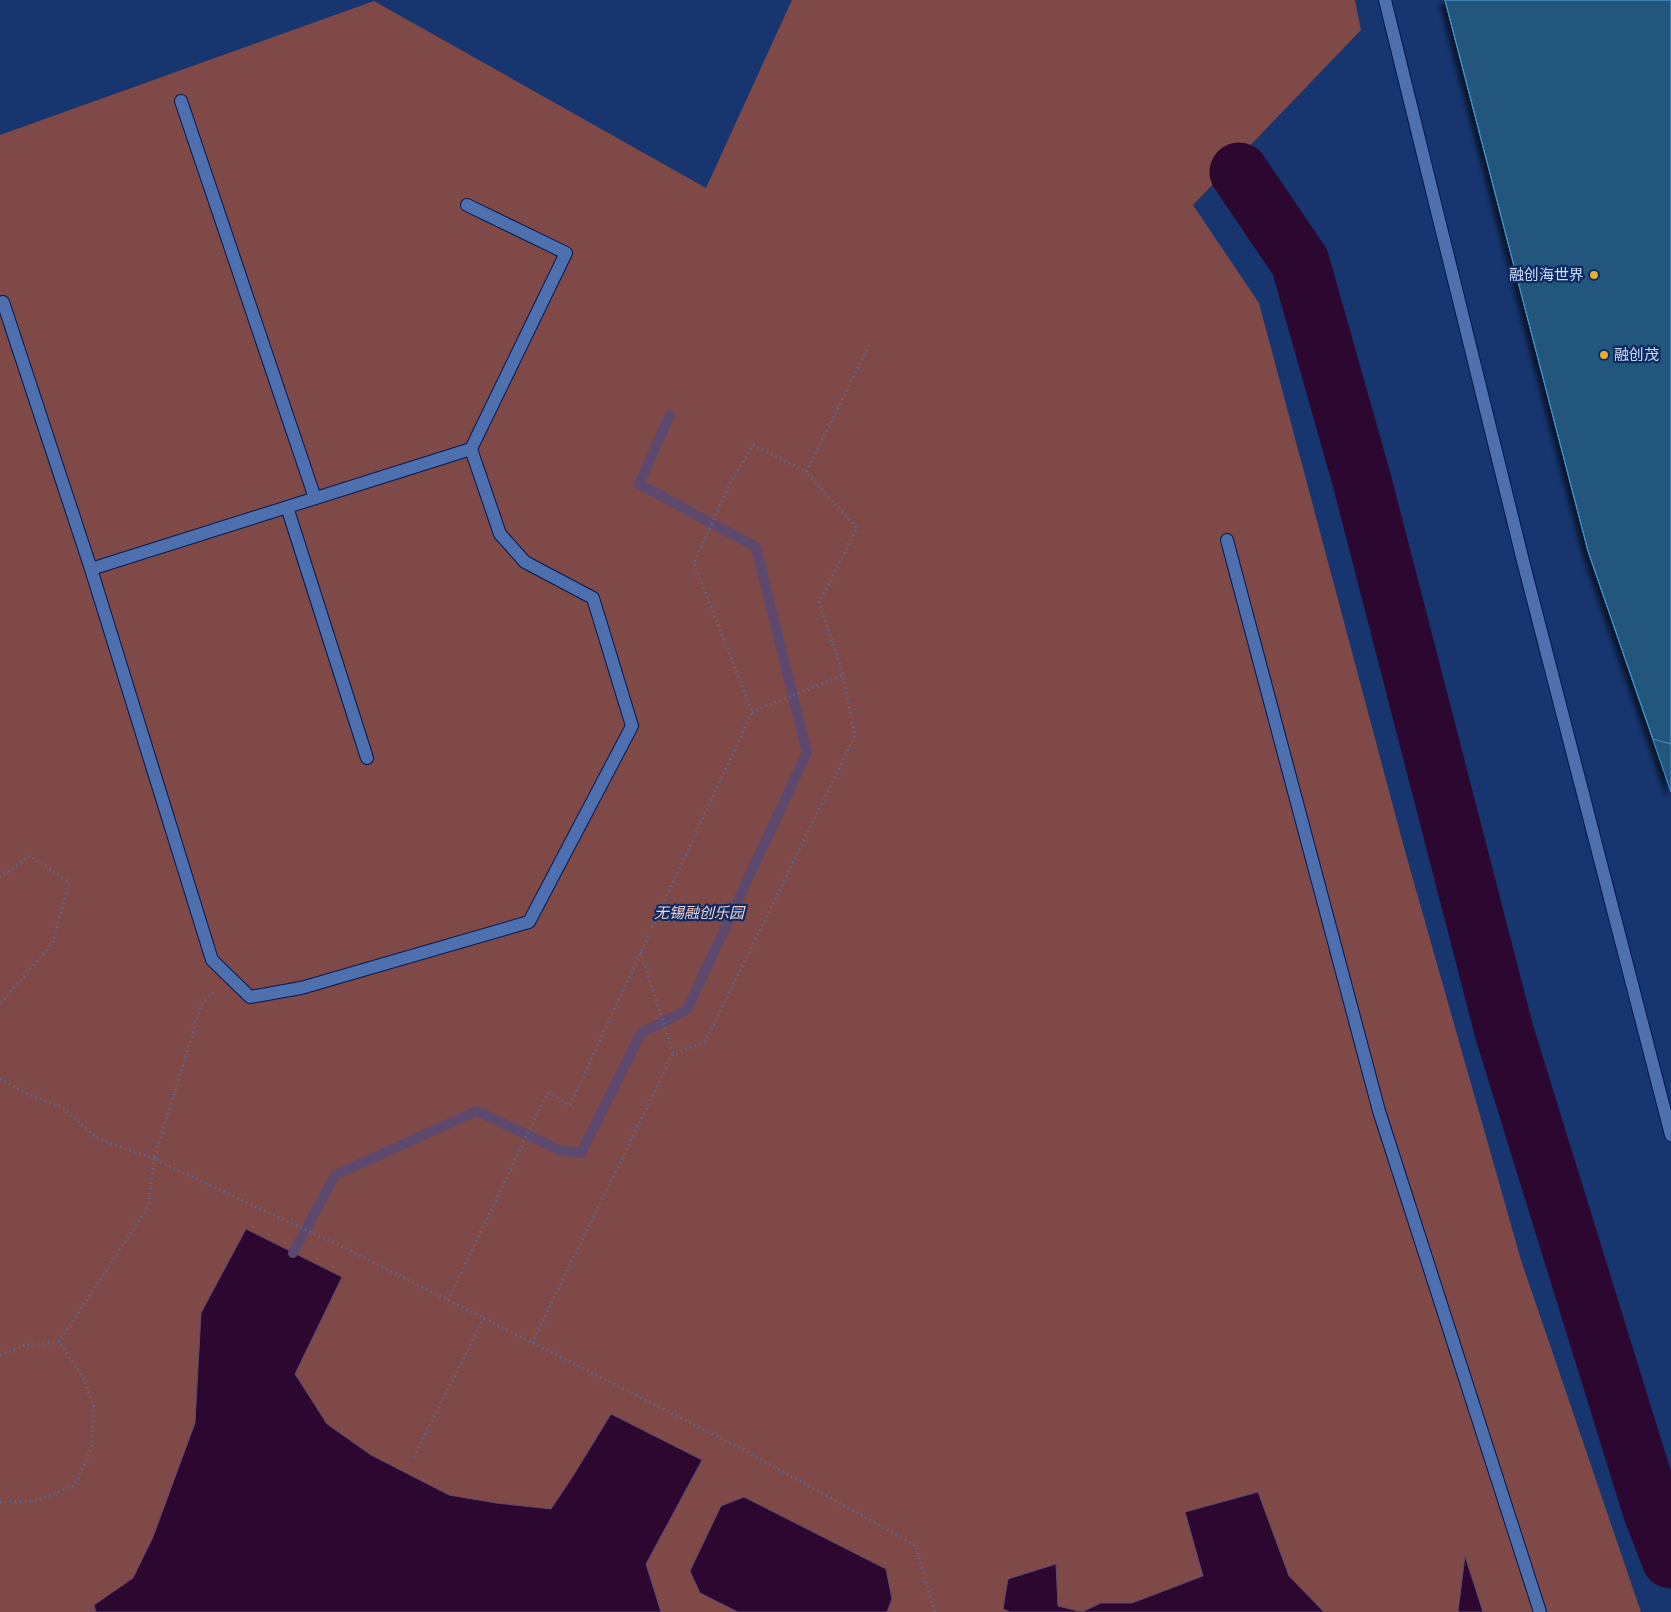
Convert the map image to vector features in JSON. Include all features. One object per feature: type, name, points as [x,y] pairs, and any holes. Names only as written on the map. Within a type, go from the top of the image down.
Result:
[{"type":"lane","points":[[1385,0],[1524,565],[1671,1135]]},
{"type":"lane","points":[[181,101],[316,498]]},
{"type":"lane","points":[[0,303],[2,302],[91,569],[212,960],[250,997],[301,988],[528,922],[632,726],[593,598],[525,562],[500,534],[471,449],[566,253],[467,205]]},
{"type":"lane","points":[[91,569],[471,449]]},
{"type":"lane","points":[[287,507],[367,758]]},
{"type":"lane","points":[[1227,540],[1379,1111],[1540,1612]]},
{"type":"path","points":[[806,472],[869,345]]},
{"type":"path","points":[[673,1054],[706,1042],[855,736],[843,674],[818,602],[857,528],[806,472],[753,445],[729,485],[694,563],[752,712]]},
{"type":"path","points":[[448,1300],[542,1104],[549,1094],[570,1105],[752,712],[843,674]]},
{"type":"path","points":[[0,877],[30,856],[69,882],[53,942],[0,1004]]},
{"type":"path","points":[[532,1342],[673,1054],[641,952]]},
{"type":"path","points":[[59,1342],[148,1207],[154,1159],[202,1003],[229,977]]},
{"type":"path","points":[[0,1079],[24,1093],[65,1109],[96,1138],[154,1159],[349,1250],[742,1450],[914,1545],[935,1612]]},
{"type":"path","points":[[414,1457],[484,1318]]},
{"type":"path","points":[[0,1355],[28,1345],[59,1342]]},
{"type":"path","points":[[0,1502],[35,1501],[74,1486],[91,1450],[94,1407],[83,1377],[59,1342]]},
{"type":"green space","name":"无锡融创乐园","points":[[792,0],[1355,0],[1361,30],[1193,205],[1259,303],[1405,851],[1521,1260],[1641,1612],[0,1612],[0,135],[374,1],[706,188]]},
{"type":"shaded area","points":[[246,1229],[342,1277],[295,1374],[327,1424],[371,1455],[449,1495],[496,1503],[551,1509],[611,1414],[702,1460],[646,1564],[661,1612],[96,1612],[94,1605],[133,1578],[153,1537],[195,1423],[201,1313]]},
{"type":"shaded area","points":[[1258,1492],[1289,1576],[1324,1612],[1082,1612],[1101,1603],[1132,1603],[1203,1576],[1185,1512]]},
{"type":"shaded area","points":[[744,1497],[886,1569],[892,1599],[887,1612],[738,1612],[700,1593],[690,1571],[721,1506]]},
{"type":"shaded area","points":[[1465,1556],[1483,1612],[1458,1612]]},
{"type":"shaded area","points":[[1056,1564],[1058,1606],[1082,1612],[1010,1612],[1003,1609],[1008,1579]]},
{"type":"building","name":"融创茂","points":[[1445,0],[1671,0],[1671,792],[1588,551]]},
{"type":"building","name":"融创茂","points":[[1445,0],[1671,0],[1671,744],[1653,739],[1588,551]]},
{"type":"waterway","points":[[1239,172],[1300,262],[1362,481],[1504,1031],[1652,1510],[1671,1559]]},
{"type":"waterway","points":[[293,1253],[335,1175],[477,1111],[559,1150],[581,1153],[641,1033],[687,1010],[807,752],[756,547],[639,484],[670,415]]},
{"type":"place","name":"融创海世界","points":[[1594,275]]},
{"type":"place","name":"融创茂","points":[[1604,355]]}]
